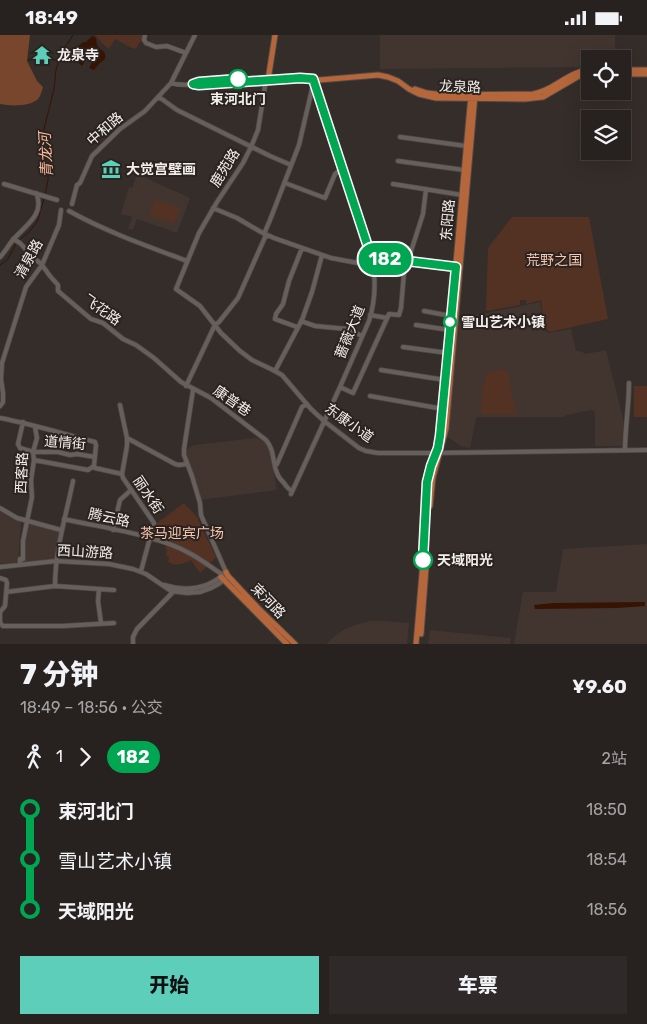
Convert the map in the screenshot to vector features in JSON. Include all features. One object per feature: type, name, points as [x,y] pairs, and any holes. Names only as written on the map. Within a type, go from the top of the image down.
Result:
[{"type":"main road","points":[[267,79],[275,35]]},
{"type":"main road","points":[[631,70],[647,70]]},
{"type":"main road","name":"龙泉路","points":[[473,97],[537,94],[581,71]]},
{"type":"main road","name":"龙泉路","points":[[267,79],[300,78],[313,80],[319,77],[382,73],[400,78],[415,89],[444,95],[538,98],[581,76]]},
{"type":"main road","points":[[631,74],[647,74]]},
{"type":"main road","name":"东阳路","points":[[438,453],[466,146],[473,97]]},
{"type":"main road","name":"东阳路","points":[[418,644],[427,482],[431,466],[438,453],[446,429],[473,97]]},
{"type":"main road","name":"束河路","points":[[224,576],[254,612],[286,644]]},
{"type":"main road","name":"束河路","points":[[224,576],[295,644]]},
{"type":"street","points":[[145,35],[144,40],[146,43],[156,47],[167,46],[186,53]]},
{"type":"street","name":"中和路","points":[[72,204],[77,185],[80,183],[92,155],[159,97],[171,83],[195,35]]},
{"type":"street","points":[[171,83],[177,85],[199,82],[267,79]]},
{"type":"street","name":"鹿苑路","points":[[176,289],[199,233],[252,147],[258,130],[267,79]]},
{"type":"street","points":[[186,386],[215,325],[220,323],[238,298],[265,234],[299,145],[313,80]]},
{"type":"street","name":"蔷薇大道","points":[[292,492],[362,336],[370,315],[374,292],[374,266],[372,259],[313,80]]},
{"type":"street","points":[[159,97],[177,110],[291,165]]},
{"type":"street","points":[[400,137],[466,146]]},
{"type":"street","points":[[398,161],[464,170]]},
{"type":"street","points":[[285,183],[326,198],[335,175],[342,169]]},
{"type":"street","points":[[4,184],[57,200]]},
{"type":"street","points":[[393,184],[462,195]]},
{"type":"street","points":[[340,387],[353,393],[389,314],[399,315],[404,273],[423,214],[426,189]]},
{"type":"street","points":[[0,257],[16,241],[35,215],[39,199],[37,193]]},
{"type":"street","points":[[213,208],[265,234],[302,248],[331,258],[374,266]]},
{"type":"street","name":"清泉路","points":[[0,406],[3,402],[2,363],[26,287],[42,265],[59,225],[61,210]]},
{"type":"street","points":[[69,211],[126,238],[188,261]]},
{"type":"street","name":"飞花路","points":[[16,241],[42,265],[58,285],[58,291],[91,319],[103,323],[123,339],[136,345]]},
{"type":"street","points":[[297,327],[275,319],[283,304],[289,281],[302,248]]},
{"type":"street","points":[[275,371],[297,327],[302,321],[322,255]]},
{"type":"street","points":[[372,259],[456,267]]},
{"type":"street","name":"东康小道","points":[[176,289],[200,306],[226,339],[243,354],[285,378],[324,421],[359,448],[369,452],[647,450]]},
{"type":"street","points":[[424,311],[451,316]]},
{"type":"street","points":[[370,315],[387,318]]},
{"type":"street","points":[[302,321],[315,326],[347,329],[362,336]]},
{"type":"street","points":[[416,325],[450,330]]},
{"type":"street","name":"康普巷","points":[[136,345],[186,386],[210,398],[266,439],[273,451],[278,477],[292,492]]},
{"type":"street","points":[[403,347],[448,353]]},
{"type":"street","points":[[382,370],[445,381]]},
{"type":"street","points":[[625,451],[629,383]]},
{"type":"street","points":[[193,390],[184,455],[200,503],[201,515],[224,576]]},
{"type":"street","points":[[370,396],[442,409]]},
{"type":"street","points":[[275,466],[302,407],[307,404]]},
{"type":"street","name":"丽水街","points":[[120,405],[127,437],[122,474],[154,523],[150,538]]},
{"type":"street","points":[[0,418],[23,422],[35,427],[95,442],[96,445],[94,466],[88,470],[34,459]]},
{"type":"street","points":[[23,422],[18,447],[33,452]]},
{"type":"street","name":"西客路","points":[[20,565],[20,559],[23,559],[23,541],[32,497],[33,452],[37,438],[35,427]]},
{"type":"street","points":[[127,437],[175,464],[187,464]]},
{"type":"street","name":"道情街","points":[[33,452],[58,452],[95,457]]},
{"type":"street","points":[[94,466],[97,469],[122,474]]},
{"type":"street","points":[[55,586],[56,561],[61,530],[73,481]]},
{"type":"street","points":[[113,530],[121,498],[131,490]]},
{"type":"street","points":[[0,509],[26,521],[61,530]]},
{"type":"street","name":"腾云路","points":[[64,519],[166,543],[190,553],[224,576]]},
{"type":"street","points":[[140,571],[150,538]]},
{"type":"street","name":"西山游路","points":[[0,567],[56,561],[109,564],[140,571],[173,592]]},
{"type":"street","points":[[164,585],[197,588],[224,576]]},
{"type":"street","points":[[133,644],[133,637],[136,631],[173,592],[203,591],[217,586],[224,576]]},
{"type":"street","points":[[0,578],[7,581],[5,606],[0,612],[0,623],[3,626],[42,627],[114,623]]},
{"type":"street","points":[[6,592],[55,586],[114,590]]},
{"type":"street","points":[[99,589],[98,601],[101,623]]},
{"type":"shaded area","points":[[0,35],[30,35],[27,61],[37,81],[43,87],[39,98],[34,102],[20,105],[0,104]]},
{"type":"shaded area","points":[[380,35],[615,35],[615,50],[581,50],[581,67],[380,69]]},
{"type":"shaded area","points":[[92,36],[96,38],[97,45],[104,52],[105,56],[105,59],[94,70],[89,68],[95,58],[81,55],[80,58],[84,63],[82,66],[71,54]]},
{"type":"shaded area","points":[[137,174],[190,198],[177,233],[137,219],[133,230],[128,229],[132,217],[121,214],[129,187],[132,188]]},
{"type":"shaded area","name":"雪山艺术小镇","points":[[540,302],[544,330],[548,333],[571,329],[576,351],[586,354],[606,350],[623,419],[623,446],[595,446],[595,412],[591,410],[563,417],[479,417],[476,418],[470,448],[462,447],[448,437],[458,319]]},
{"type":"shaded area","points":[[255,438],[266,443],[270,451],[277,490],[200,500],[185,457],[185,450],[194,445]]},
{"type":"shaded area","points":[[0,511],[21,522],[18,563],[0,564]]},
{"type":"shaded area","points":[[26,523],[60,531],[54,558],[48,561],[22,562]]},
{"type":"shaded area","points":[[647,544],[647,644],[514,644],[523,592],[556,592],[563,549]]},
{"type":"shaded area","points":[[645,602],[645,606],[618,608],[535,609],[534,605],[554,603]]},
{"type":"shaded area","points":[[370,621],[409,623],[407,644],[326,644],[345,629]]},
{"type":"shaded area","points":[[430,630],[511,638],[510,644],[428,644]]},
{"type":"green space","points":[[95,35],[144,35],[136,49],[115,39],[109,49]]},
{"type":"green space","points":[[155,200],[180,208],[174,224],[149,215]]},
{"type":"green space","name":"荒野之国","points":[[512,217],[589,217],[608,319],[549,332],[544,325],[541,300],[526,304],[526,300],[520,300],[520,305],[486,311],[488,248]]},
{"type":"green space","points":[[503,369],[508,372],[516,414],[482,414],[483,386],[487,373]]},
{"type":"green space","points":[[634,386],[647,386],[647,417],[634,417]]},
{"type":"green space","name":"茶马迎宾广场","points":[[184,503],[198,518],[216,557],[200,573],[191,560],[177,565],[171,564],[168,562],[169,557],[166,556],[166,545],[150,542],[153,526]]},
{"type":"waterway","name":"青龙河","points":[[45,195],[48,174],[43,133],[62,49],[73,35]]},
{"type":"waterway","name":"青龙河","points":[[0,265],[8,259],[17,242],[37,222],[44,199]]},
{"type":"bus line","name":"182","points":[[238,79],[193,84],[300,78],[313,79],[372,259],[456,267],[440,436],[427,482],[423,560]]},
{"type":"place","name":"龙泉寺","points":[[42,55]]},
{"type":"place","name":"束河北门","points":[[238,79]]},
{"type":"place","name":"大觉宫壁画","points":[[111,169]]},
{"type":"place","name":"雪山艺术小镇","points":[[450,322]]},
{"type":"place","name":"天域阳光","points":[[423,560]]}]
